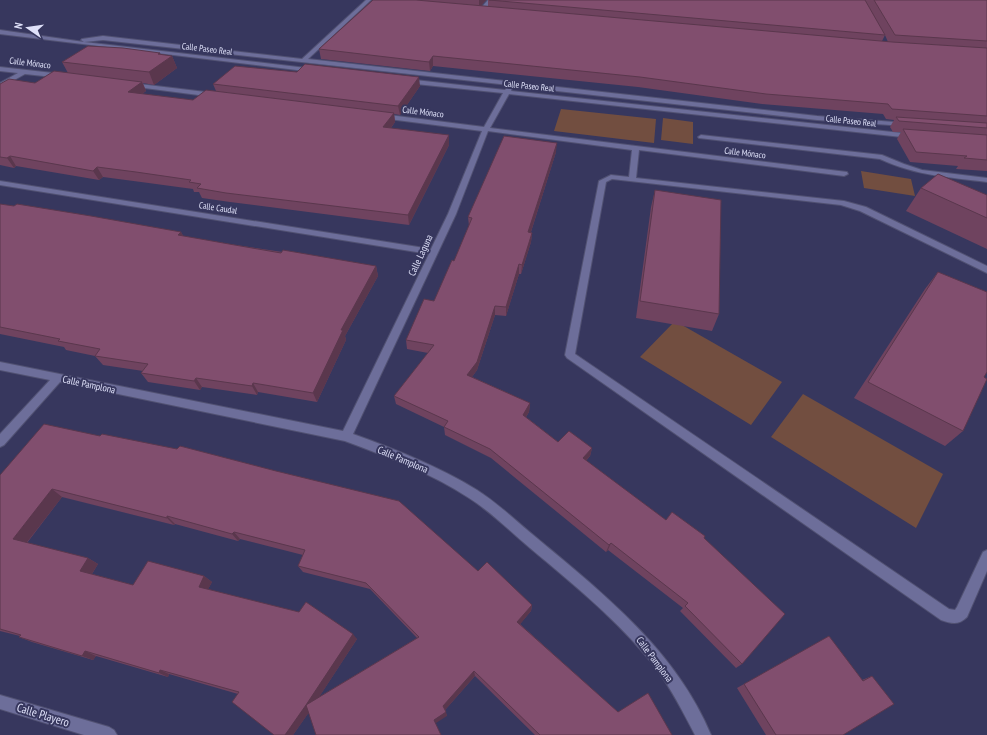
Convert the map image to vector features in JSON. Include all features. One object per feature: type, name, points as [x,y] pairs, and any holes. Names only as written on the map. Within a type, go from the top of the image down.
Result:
[{"type":"street","points":[[481,11],[491,0]]},
{"type":"street","points":[[304,60],[368,1],[375,2]]},
{"type":"street","points":[[473,10],[489,12]]},
{"type":"street","name":"Calle Paseo Real","points":[[0,32],[318,71]]},
{"type":"street","name":"Calle Paseo Real","points":[[70,41],[103,38],[817,118],[910,124]]},
{"type":"street","name":"Calle Mónaco","points":[[0,69],[70,77]]},
{"type":"street","points":[[0,86],[23,72]]},
{"type":"street","name":"Calle Paseo Real","points":[[397,80],[915,137]]},
{"type":"street","points":[[125,84],[220,96]]},
{"type":"street","name":"Calle Laguna","points":[[346,436],[452,214],[486,129],[508,92],[511,84]]},
{"type":"street","name":"Calle Mónaco","points":[[376,116],[844,174]]},
{"type":"street","points":[[701,137],[882,156],[901,166],[921,172],[987,180]]},
{"type":"street","points":[[632,179],[636,148]]},
{"type":"street","points":[[987,270],[863,210],[841,203],[611,177],[603,181],[570,355],[946,615],[957,617],[962,612],[987,556]]},
{"type":"street","name":"Calle Caudal","points":[[0,184],[434,252]]},
{"type":"street","name":"Calle Pamplona","points":[[0,366],[346,436],[395,455],[428,470],[473,494],[575,577],[634,631],[661,664],[686,702],[703,735]]},
{"type":"street","points":[[0,442],[58,377]]},
{"type":"street","name":"Calle Playero","points":[[0,702],[109,735]]},
{"type":"shaded area","points":[[561,109],[656,119],[654,143],[554,131]]},
{"type":"shaded area","points":[[663,118],[693,122],[693,144],[661,140]]},
{"type":"shaded area","points":[[861,171],[911,179],[915,196],[864,188]]},
{"type":"shaded area","points":[[675,321],[782,382],[751,425],[640,357]]},
{"type":"shaded area","points":[[803,394],[943,474],[916,528],[771,437]]},
{"type":"building","points":[[373,0],[416,0],[892,42],[987,48],[987,116],[892,109],[888,104],[766,94],[640,77],[433,56],[429,62],[319,49]]},
{"type":"building","points":[[489,0],[865,0],[885,35]]},
{"type":"building","points":[[874,0],[987,0],[987,41],[895,35]]},
{"type":"building","points":[[88,46],[123,48],[172,56],[149,72],[62,62]]},
{"type":"building","points":[[305,64],[419,77],[398,106],[213,84],[235,66],[297,72]]},
{"type":"building","points":[[54,71],[142,82],[128,92],[193,100],[206,90],[394,113],[383,127],[449,135],[408,215],[226,193],[197,188],[201,184],[189,182],[191,180],[136,172],[97,167],[93,171],[10,156],[7,158],[0,157],[0,84],[9,79],[35,83]]},
{"type":"building","points":[[896,117],[987,123],[987,128],[899,121]]},
{"type":"building","points":[[903,129],[987,135],[987,160],[964,158],[967,156],[916,152]]},
{"type":"building","points":[[504,136],[557,143],[528,232],[532,233],[522,265],[519,264],[506,307],[495,306],[477,362],[467,375],[530,403],[523,415],[558,442],[569,431],[592,448],[583,458],[666,520],[672,512],[705,536],[704,538],[785,614],[742,664],[685,606],[688,603],[611,543],[609,545],[490,449],[444,427],[448,421],[394,396],[434,345],[406,340],[424,299],[434,301],[452,260],[454,261],[472,218],[468,217]]},
{"type":"building","points":[[938,174],[987,195],[987,218],[921,188]]},
{"type":"building","points":[[655,190],[721,200],[719,314],[640,301]]},
{"type":"building","points":[[0,204],[14,206],[17,204],[91,216],[181,232],[178,235],[229,244],[281,253],[283,250],[376,266],[341,330],[343,330],[313,393],[253,383],[252,386],[196,378],[194,381],[141,373],[148,364],[95,356],[100,349],[58,341],[60,339],[0,327]]},
{"type":"building","points":[[938,272],[987,292],[987,372],[984,377],[987,379],[963,431],[868,382]]},
{"type":"building","points":[[44,424],[100,436],[102,434],[177,449],[180,446],[399,501],[478,571],[487,562],[532,605],[517,622],[618,712],[648,693],[672,735],[540,735],[474,671],[443,706],[446,712],[434,720],[441,735],[316,735],[306,705],[285,735],[274,735],[232,702],[239,692],[160,670],[159,673],[85,651],[82,656],[19,637],[21,635],[0,629],[0,475]],"holes":[[[52,489],[167,518],[167,516],[232,534],[234,532],[305,550],[298,566],[366,583],[419,637],[306,705],[353,634],[306,602],[299,612],[199,587],[204,576],[148,561],[133,585],[80,571],[88,558],[13,539]]]},
{"type":"building","points":[[829,636],[863,681],[872,676],[894,704],[843,735],[776,735],[744,684]]}]
